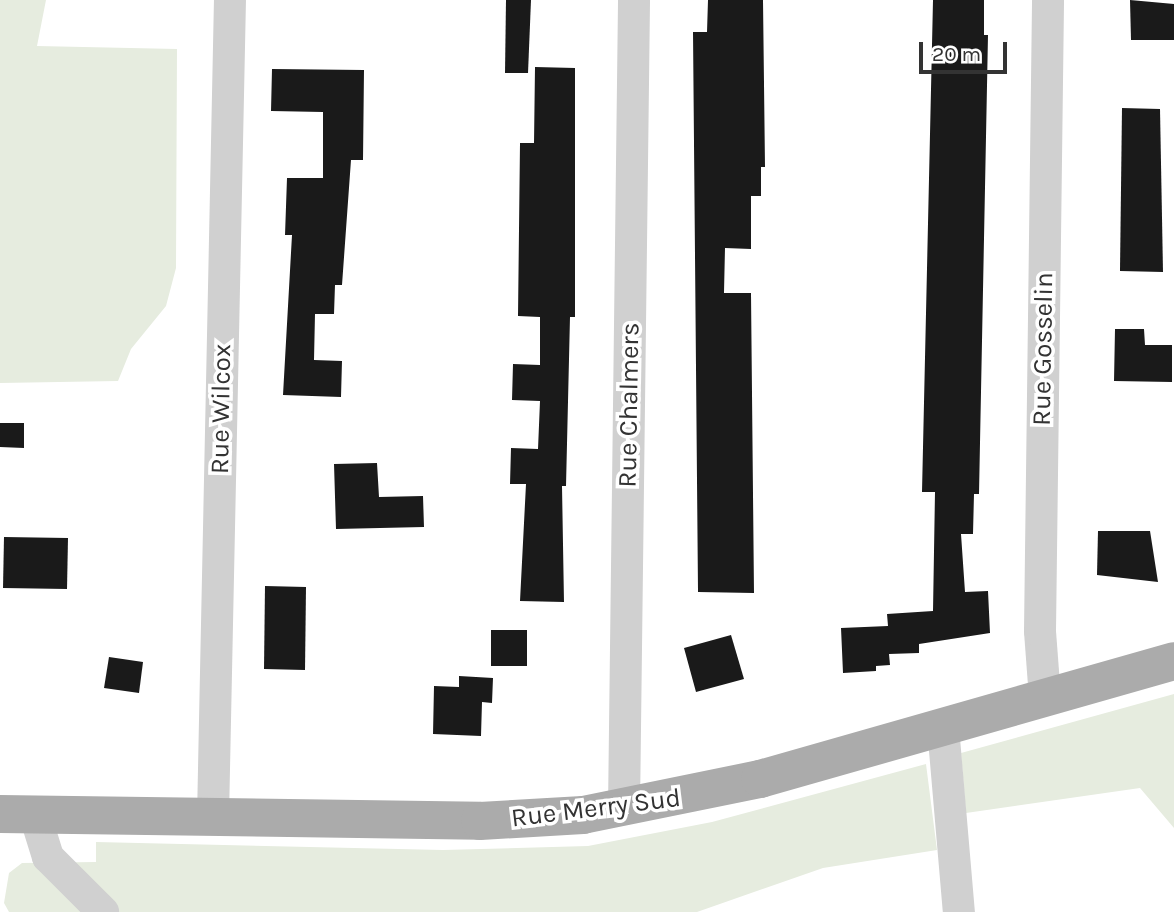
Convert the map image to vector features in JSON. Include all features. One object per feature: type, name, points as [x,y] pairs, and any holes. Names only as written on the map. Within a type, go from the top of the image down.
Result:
[{"type":"main road","name":"Rue Merry Sud","points":[[18,815],[480,821],[624,810],[943,727],[1174,662]]},
{"type":"street","name":"Rue Wilcox","points":[[213,817],[230,0]]},
{"type":"street","name":"Rue Chalmers","points":[[624,810],[634,0]]},
{"type":"street","name":"Rue Gosselin","points":[[1045,698],[1040,631],[1048,0]]},
{"type":"street","points":[[943,727],[959,912]]},
{"type":"street","points":[[18,815],[48,857],[103,912]]},
{"type":"shaded area","points":[[0,0],[46,0],[37,46],[177,49],[176,268],[166,306],[131,349],[118,381],[0,383]]},
{"type":"shaded area","points":[[1174,694],[1174,828],[1140,788],[966,813],[961,753]]},
{"type":"shaded area","points":[[926,764],[937,850],[823,868],[697,912],[9,912],[4,903],[9,873],[22,863],[96,862],[96,842],[443,850],[588,846],[712,822]]},
{"type":"building","points":[[506,0],[531,0],[528,73],[505,73]]},
{"type":"building","points":[[708,0],[763,0],[765,167],[761,167],[761,196],[751,196],[751,249],[725,248],[724,293],[751,293],[754,593],[698,592],[693,32],[707,32]]},
{"type":"building","points":[[933,0],[984,0],[984,35],[988,35],[979,494],[974,494],[973,534],[961,534],[965,592],[988,591],[990,633],[919,644],[919,653],[889,654],[890,665],[876,666],[876,671],[843,673],[841,628],[888,626],[887,614],[933,611],[935,492],[922,492]]},
{"type":"building","points":[[1130,0],[1174,4],[1174,40],[1131,40]]},
{"type":"building","points":[[535,67],[575,68],[575,317],[570,317],[566,486],[562,486],[564,602],[520,601],[526,484],[510,484],[511,448],[538,449],[540,401],[512,400],[513,364],[540,365],[540,317],[518,316],[520,143],[534,143]]},
{"type":"building","points":[[272,69],[364,70],[363,160],[351,160],[342,285],[335,285],[334,314],[315,314],[314,360],[342,361],[341,397],[283,395],[292,235],[285,235],[287,178],[323,178],[323,112],[271,111]]},
{"type":"building","points":[[1122,108],[1160,109],[1163,272],[1120,271]]},
{"type":"building","points":[[1115,329],[1144,329],[1145,345],[1172,345],[1172,382],[1114,381]]},
{"type":"building","points":[[0,423],[24,423],[24,448],[0,447]]},
{"type":"building","points":[[377,463],[379,497],[423,496],[424,527],[336,529],[334,464]]},
{"type":"building","points":[[1098,531],[1150,531],[1158,582],[1097,575]]},
{"type":"building","points":[[4,537],[68,538],[67,589],[3,588]]},
{"type":"building","points":[[265,586],[306,587],[305,670],[264,669]]},
{"type":"building","points":[[491,630],[527,630],[527,666],[491,666]]},
{"type":"building","points":[[731,635],[744,679],[696,692],[684,648]]},
{"type":"building","points":[[109,657],[143,662],[139,693],[104,688]]},
{"type":"building","points":[[459,676],[493,678],[492,703],[482,702],[481,736],[433,734],[434,686],[459,687]]}]
